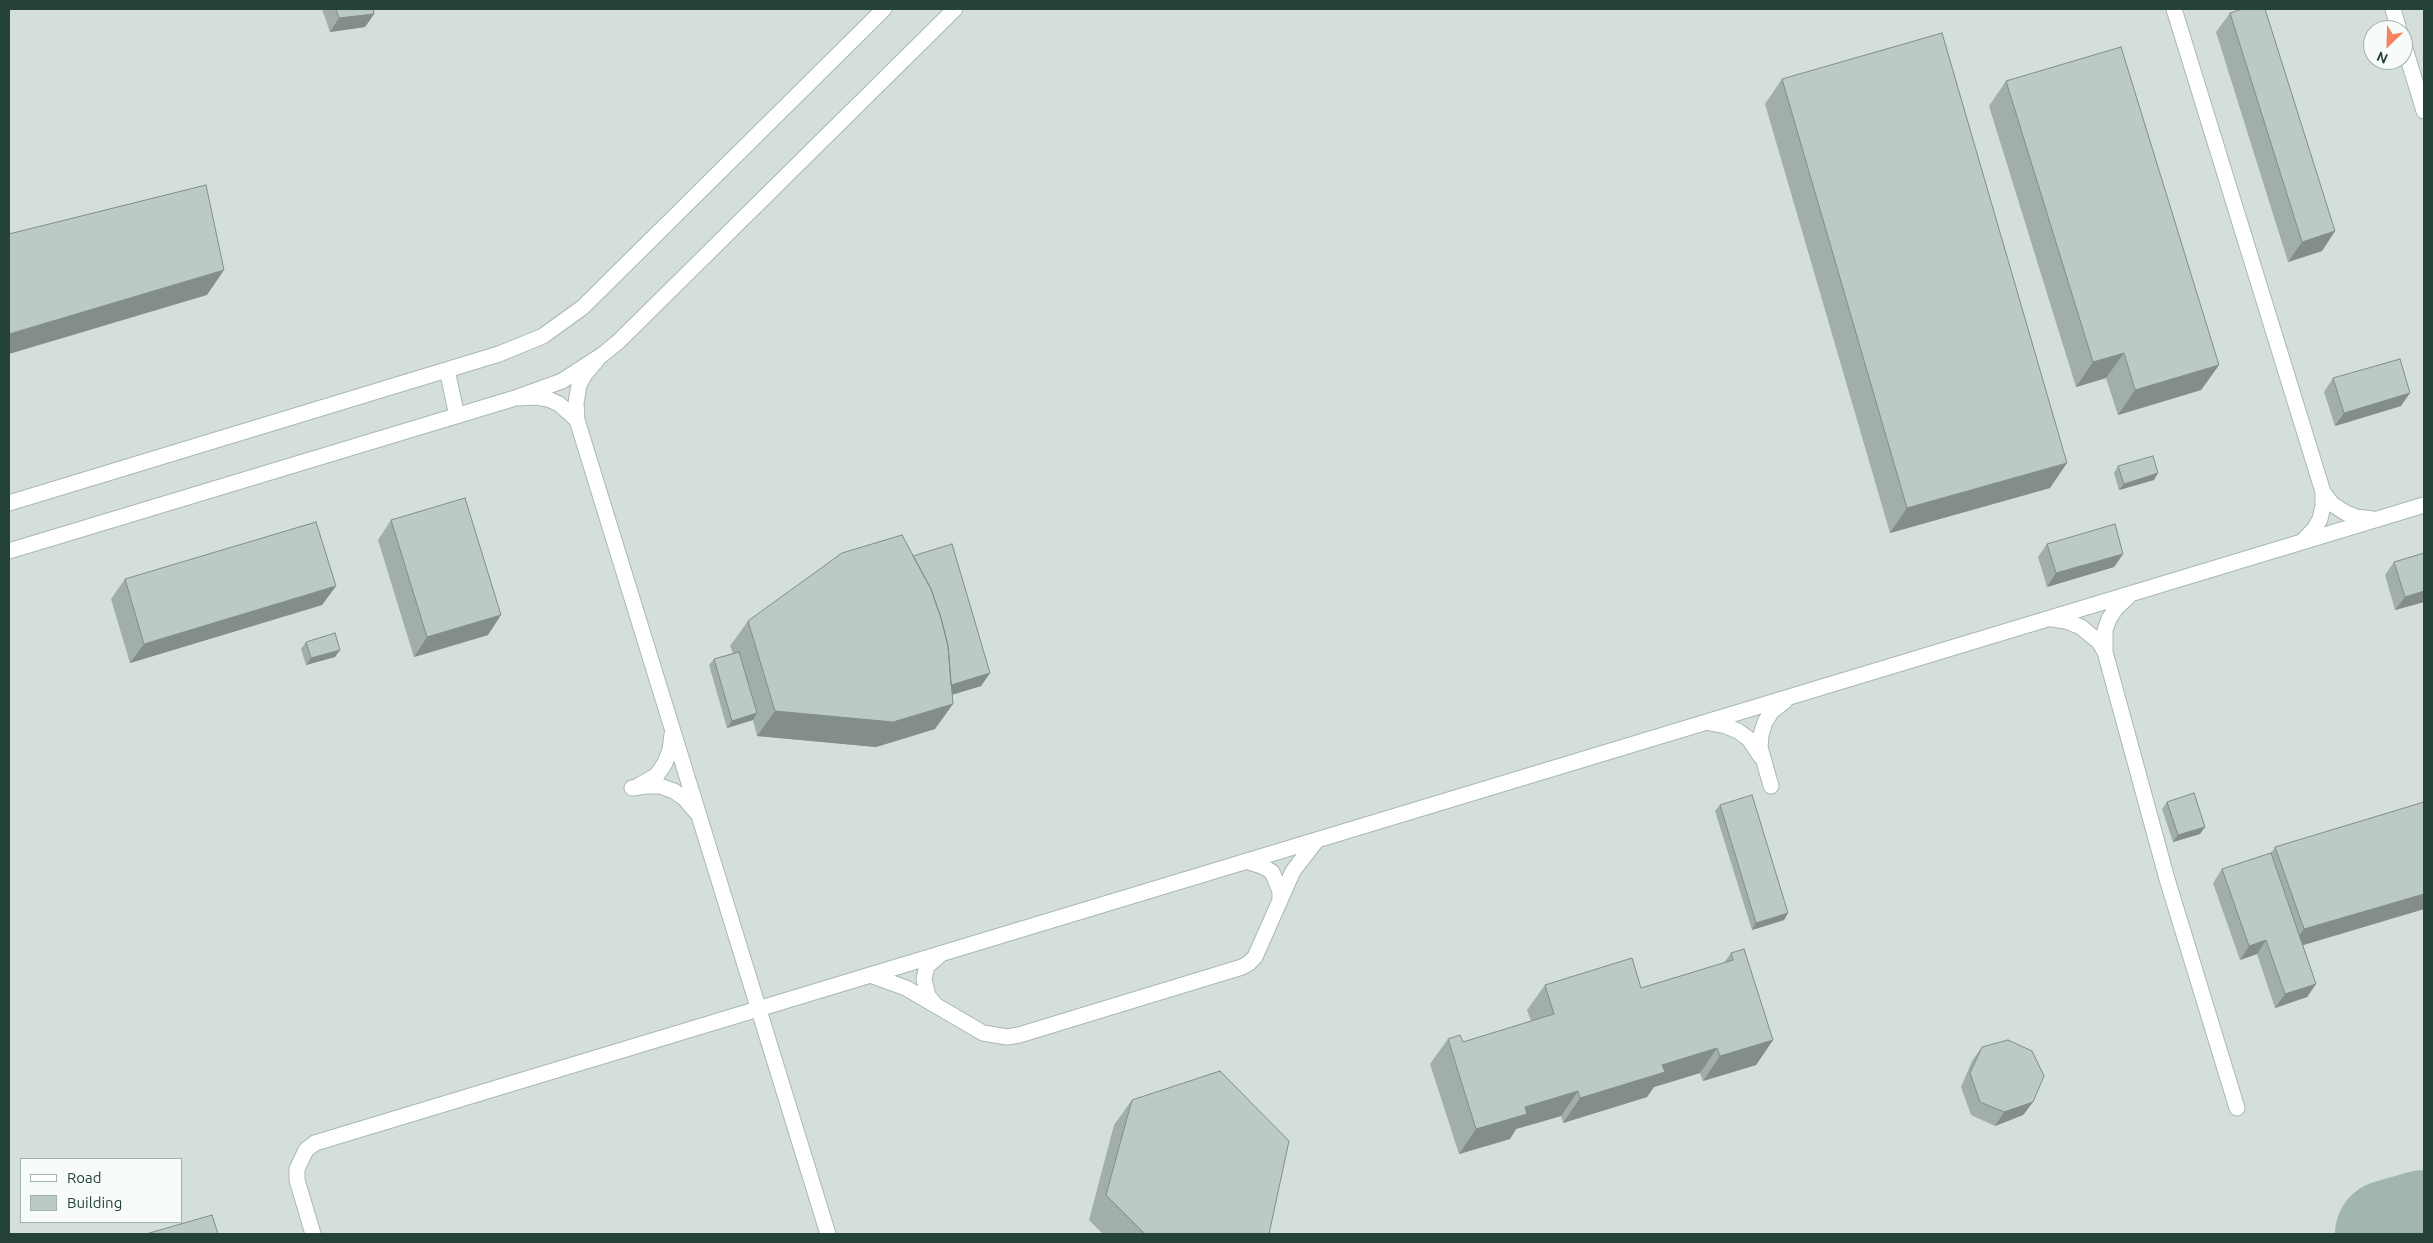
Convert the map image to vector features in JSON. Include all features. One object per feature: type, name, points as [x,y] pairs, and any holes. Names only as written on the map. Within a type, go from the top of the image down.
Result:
[{"type":"street","points":[[9,503],[447,370],[522,346],[544,336],[583,307],[884,9]]},
{"type":"street","points":[[828,1234],[577,420],[576,402],[579,385],[592,364],[955,9]]},
{"type":"street","points":[[2174,9],[2323,492],[2323,506],[2320,519],[2309,536],[2302,542]]},
{"type":"street","points":[[2412,70],[2424,111]]},
{"type":"street","points":[[512,399],[562,380],[602,355]]},
{"type":"street","points":[[447,370],[457,416]]},
{"type":"street","points":[[9,551],[524,396],[548,399],[559,404],[577,420]]},
{"type":"street","points":[[2323,492],[2332,504],[2346,513],[2366,520],[2377,519]]},
{"type":"street","points":[[314,1234],[297,1180],[297,1169],[306,1150],[315,1143],[2424,505]]},
{"type":"street","points":[[2138,592],[2126,598],[2109,619],[2105,630],[2105,652],[2167,879],[2237,1108]]},
{"type":"street","points":[[2048,619],[2066,621],[2081,627],[2099,642],[2105,652]]},
{"type":"street","points":[[1771,786],[1760,748],[1765,722],[1772,711],[1794,696]]},
{"type":"street","points":[[671,723],[672,736],[665,763],[657,775],[645,783],[632,788],[660,786],[674,791],[695,810],[701,822]]},
{"type":"street","points":[[1701,724],[1714,723],[1738,731],[1757,748],[1763,760]]},
{"type":"street","points":[[870,975],[906,988],[983,1033],[1007,1037],[1242,968],[1255,957],[1297,866],[1317,840]]},
{"type":"street","points":[[1246,861],[1256,863],[1272,872],[1280,891],[1280,901]]},
{"type":"street","points":[[934,1004],[928,996],[924,979],[927,966],[936,957],[948,952]]},
{"type":"shaded area","points":[[9,9],[2424,9],[2424,1234],[9,1234]]},
{"type":"building","points":[[336,9],[373,9],[374,14],[339,18]]},
{"type":"building","points":[[2242,9],[2265,9],[2335,231],[2302,242],[2230,13]]},
{"type":"building","points":[[1942,33],[2067,463],[1907,508],[1782,79]]},
{"type":"building","points":[[2121,47],[2219,365],[2135,390],[2124,353],[2093,362],[2006,81]]},
{"type":"building","points":[[206,185],[224,270],[9,334],[9,234]]},
{"type":"building","points":[[2400,359],[2410,393],[2344,413],[2333,378]]},
{"type":"building","points":[[2153,456],[2158,473],[2124,484],[2118,466]]},
{"type":"building","points":[[465,498],[501,615],[427,637],[391,520]]},
{"type":"building","points":[[316,522],[336,586],[144,644],[125,579]]},
{"type":"building","points":[[2115,524],[2123,554],[2056,573],[2047,544]]},
{"type":"building","points":[[902,535],[931,589],[941,618],[948,646],[953,704],[893,722],[775,711],[748,621],[842,553]]},
{"type":"building","points":[[952,544],[990,673],[951,685],[948,646],[941,618],[931,589],[913,556]]},
{"type":"building","points":[[2424,553],[2424,591],[2405,597],[2394,562]]},
{"type":"building","points":[[335,633],[340,650],[311,658],[306,642]]},
{"type":"building","points":[[739,652],[757,713],[732,721],[714,659]]},
{"type":"building","points":[[2194,793],[2205,827],[2178,835],[2167,802]]},
{"type":"building","points":[[1752,795],[1788,913],[1756,923],[1720,805]]},
{"type":"building","points":[[2424,802],[2424,894],[2304,929],[2275,847]]},
{"type":"building","points":[[2271,853],[2316,984],[2285,994],[2266,940],[2249,946],[2222,869]]},
{"type":"building","points":[[1744,949],[1773,1040],[1720,1056],[1717,1048],[1662,1065],[1665,1072],[1580,1098],[1578,1091],[1525,1107],[1527,1114],[1476,1129],[1448,1039],[1460,1035],[1463,1042],[1554,1014],[1545,985],[1632,958],[1641,988],[1733,960],[1731,953]]},
{"type":"building","points":[[2008,1040],[2032,1051],[2044,1076],[2033,1102],[2004,1112],[1980,1102],[1970,1073],[1982,1047]]},
{"type":"building","points":[[1220,1071],[1289,1141],[1269,1234],[1145,1234],[1106,1195],[1132,1100]]},
{"type":"building","points":[[212,1215],[218,1234],[146,1234]]},
{"type":"taxiway","points":[[2389,1234],[2424,1224]]}]
